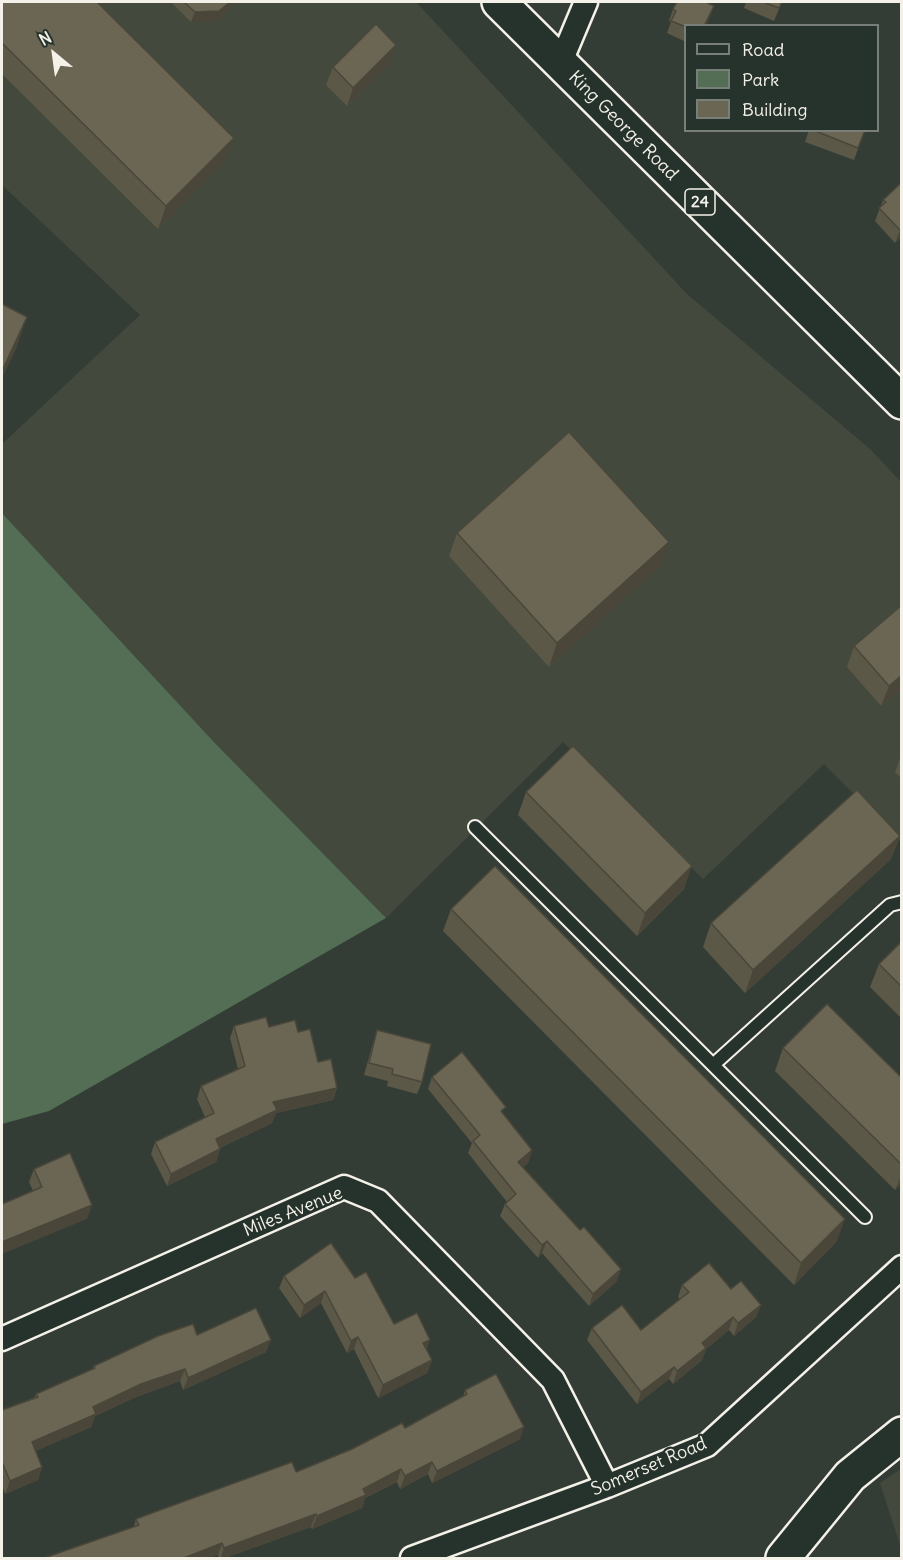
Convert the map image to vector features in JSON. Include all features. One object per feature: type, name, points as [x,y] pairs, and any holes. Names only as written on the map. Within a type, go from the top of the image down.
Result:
[{"type":"main road","name":"King George Road","points":[[499,2],[902,402]]},
{"type":"main road","points":[[783,1558],[850,1476],[902,1434]]},
{"type":"street","points":[[560,64],[586,2]]},
{"type":"street","name":"Miles Avenue","points":[[2,1339],[344,1187],[378,1201],[553,1380],[607,1486]]},
{"type":"street","name":"Somerset Road","points":[[412,1558],[607,1486],[706,1445],[902,1267]]},
{"type":"lane","points":[[475,827],[865,1217]]},
{"type":"lane","points":[[713,1065],[890,904],[902,902]]},
{"type":"shaded area","points":[[2,2],[416,2],[687,294],[871,450],[901,482],[901,842],[824,764],[703,879],[563,742],[386,918],[213,741],[2,513],[2,444],[140,315],[2,185]]},
{"type":"shaded area","points":[[901,1469],[901,1548],[880,1483]]},
{"type":"green space","points":[[2,513],[213,741],[386,918],[49,1111],[2,1124]]},
{"type":"building","points":[[2,2],[97,2],[234,138],[166,206],[2,43]]},
{"type":"building","points":[[184,2],[230,2],[219,11],[195,12]]},
{"type":"building","points":[[677,2],[706,2],[714,6],[705,24],[684,24],[684,26],[671,21],[676,11],[673,9]]},
{"type":"building","points":[[763,2],[782,2],[779,8]]},
{"type":"building","points":[[376,24],[396,45],[353,88],[333,67]]},
{"type":"building","points":[[818,132],[864,132],[858,148]]},
{"type":"building","points":[[902,182],[902,229],[900,230],[879,208],[886,202],[883,200]]},
{"type":"building","points":[[2,304],[27,317],[2,371]]},
{"type":"building","points":[[569,432],[669,542],[557,643],[457,533]]},
{"type":"building","points":[[902,605],[902,675],[889,686],[854,646]]},
{"type":"building","points":[[573,746],[692,866],[645,913],[526,792]]},
{"type":"building","points":[[857,790],[900,836],[753,970],[711,923]]},
{"type":"building","points":[[495,866],[845,1219],[801,1263],[451,909]]},
{"type":"building","points":[[902,941],[902,987],[879,964]]},
{"type":"building","points":[[827,1004],[902,1078],[902,1165],[783,1048]]},
{"type":"building","points":[[266,1017],[269,1027],[295,1020],[298,1032],[310,1029],[318,1062],[331,1059],[337,1088],[273,1102],[277,1110],[216,1139],[220,1149],[171,1174],[155,1142],[214,1113],[201,1086],[245,1066],[234,1026]]},
{"type":"building","points":[[377,1030],[431,1044],[422,1082],[392,1074],[393,1069],[369,1063]]},
{"type":"building","points":[[462,1052],[506,1107],[501,1111],[532,1150],[518,1162],[580,1230],[584,1227],[621,1269],[593,1294],[547,1241],[542,1245],[505,1204],[516,1194],[473,1141],[480,1135],[432,1077]]},
{"type":"building","points":[[70,1153],[92,1205],[2,1242],[2,1204],[42,1187],[34,1169]]},
{"type":"building","points":[[331,1243],[355,1278],[366,1272],[394,1324],[417,1313],[430,1340],[423,1343],[432,1360],[383,1385],[358,1337],[351,1341],[325,1291],[304,1305],[284,1276]]},
{"type":"building","points":[[709,1263],[731,1289],[741,1281],[761,1305],[738,1323],[733,1317],[702,1343],[706,1348],[677,1371],[674,1367],[641,1392],[592,1328],[622,1305],[641,1330],[689,1292],[682,1285]]},
{"type":"building","points":[[256,1308],[271,1340],[188,1378],[185,1369],[141,1384],[93,1407],[96,1414],[32,1442],[42,1467],[10,1481],[2,1462],[2,1410],[38,1397],[36,1394],[95,1368],[94,1366],[158,1336],[193,1324],[197,1335]]},
{"type":"building","points":[[496,1374],[524,1427],[437,1471],[432,1462],[405,1476],[401,1469],[363,1489],[366,1495],[317,1516],[316,1514],[224,1548],[222,1543],[184,1558],[44,1558],[139,1525],[136,1519],[292,1462],[296,1472],[352,1449],[402,1423],[405,1428],[467,1394],[465,1390]]}]
